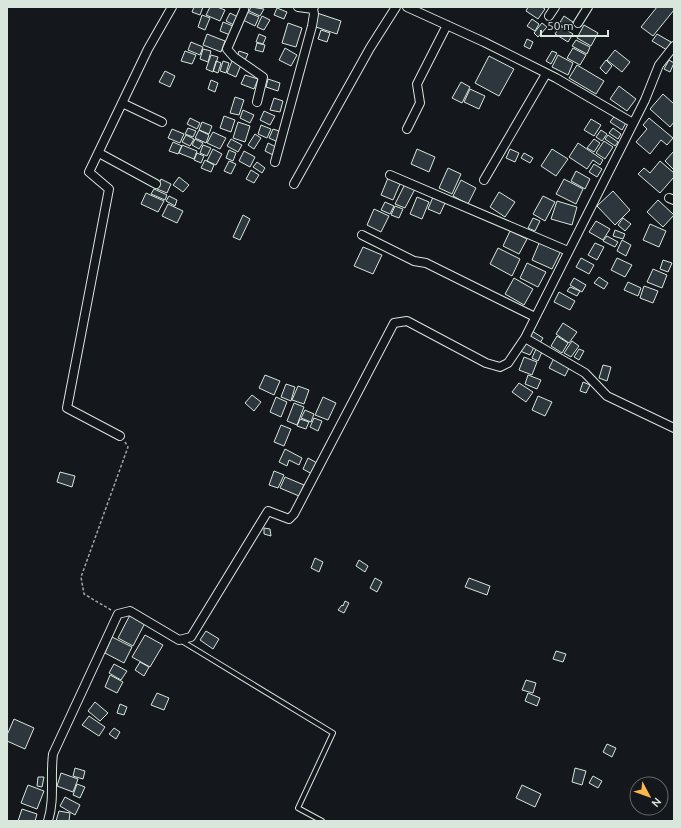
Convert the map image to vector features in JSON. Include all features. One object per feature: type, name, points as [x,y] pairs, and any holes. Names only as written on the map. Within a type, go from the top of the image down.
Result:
[{"type":"street","points":[[120,436],[67,408],[109,189],[89,172],[148,49],[172,7]]},
{"type":"street","points":[[275,162],[314,14],[313,8],[298,7]]},
{"type":"street","points":[[294,184],[358,68],[396,7]]},
{"type":"street","points":[[407,7],[484,42],[546,74],[634,123]]},
{"type":"street","points":[[549,16],[556,7]]},
{"type":"street","points":[[578,23],[588,7]]},
{"type":"street","points":[[242,8],[227,49],[234,57],[263,77],[257,102]]},
{"type":"street","points":[[407,129],[420,103],[417,84],[447,25]]},
{"type":"street","points":[[48,821],[52,806],[51,772],[53,754],[118,614],[130,611],[179,640],[191,637],[268,511],[289,519],[294,514],[394,323],[407,321],[486,363],[500,367],[508,363],[525,338],[634,123],[659,65],[674,46]]},
{"type":"street","points":[[484,180],[546,74]]},
{"type":"street","points":[[122,103],[162,122]]},
{"type":"street","points":[[99,153],[156,184]]},
{"type":"street","points":[[390,175],[568,251]]},
{"type":"street","points":[[362,235],[414,261],[426,263],[535,317]]},
{"type":"street","points":[[525,338],[585,372],[607,396],[674,428]]},
{"type":"lane","points":[[179,640],[334,733],[298,808],[322,821]]},
{"type":"path","points":[[118,614],[84,594],[81,577],[128,447],[120,436]]},
{"type":"building","points":[[194,7],[203,7],[200,15],[192,12]]},
{"type":"building","points":[[210,7],[217,7],[225,10],[220,21],[206,15]]},
{"type":"building","points":[[251,7],[264,9],[260,16],[249,11]]},
{"type":"building","points":[[528,7],[542,7],[545,9],[538,19],[526,11]]},
{"type":"building","points":[[657,7],[674,7],[674,10],[653,36],[641,27]]},
{"type":"building","points":[[277,8],[287,12],[284,19],[274,15]]},
{"type":"building","points":[[247,12],[259,17],[255,26],[243,20]]},
{"type":"building","points":[[230,13],[238,17],[234,25],[226,21]]},
{"type":"building","points":[[317,13],[341,21],[337,34],[313,26]]},
{"type":"building","points":[[202,15],[210,18],[205,30],[198,27]]},
{"type":"building","points":[[262,16],[270,20],[264,30],[257,27]]},
{"type":"building","points":[[564,16],[573,22],[568,30],[559,24]]},
{"type":"building","points":[[532,19],[539,24],[535,31],[527,26]]},
{"type":"building","points":[[223,22],[233,26],[230,35],[220,31]]},
{"type":"building","points":[[288,23],[302,28],[296,47],[282,43]]},
{"type":"building","points":[[542,23],[547,27],[538,37],[534,33]]},
{"type":"building","points":[[584,25],[598,33],[591,46],[577,38]]},
{"type":"building","points":[[560,26],[573,34],[568,42],[555,34]]},
{"type":"building","points":[[321,30],[330,33],[327,42],[318,39]]},
{"type":"building","points":[[207,34],[225,41],[221,52],[203,45]]},
{"type":"building","points":[[259,34],[266,37],[263,44],[256,42]]},
{"type":"building","points":[[657,34],[671,42],[667,50],[652,41]]},
{"type":"building","points":[[527,39],[533,42],[530,49],[524,46]]},
{"type":"building","points":[[576,40],[590,47],[587,54],[572,46]]},
{"type":"building","points":[[191,42],[203,47],[200,55],[188,50]]},
{"type":"building","points":[[257,43],[265,45],[263,52],[255,50]]},
{"type":"building","points":[[285,48],[297,55],[291,66],[279,60]]},
{"type":"building","points":[[573,48],[586,55],[580,65],[567,58]]},
{"type":"building","points":[[203,49],[211,51],[208,62],[200,59]]},
{"type":"building","points":[[615,50],[630,62],[622,72],[607,60]]},
{"type":"building","points":[[185,51],[196,55],[192,64],[181,61]]},
{"type":"building","points":[[239,51],[248,54],[245,60],[237,57]]},
{"type":"building","points":[[552,51],[557,53],[551,64],[546,61]]},
{"type":"building","points":[[211,55],[218,57],[213,72],[206,69]]},
{"type":"building","points":[[558,55],[573,63],[568,75],[552,67]]},
{"type":"building","points":[[489,56],[514,69],[499,96],[475,83]]},
{"type":"building","points":[[606,60],[612,66],[606,74],[600,68]]},
{"type":"building","points":[[669,60],[674,63],[670,72],[664,69]]},
{"type":"building","points":[[216,61],[221,63],[218,73],[213,71]]},
{"type":"building","points":[[223,61],[229,63],[226,73],[220,71]]},
{"type":"building","points":[[232,61],[241,65],[236,77],[227,73]]},
{"type":"building","points":[[577,65],[604,81],[596,94],[569,78]]},
{"type":"building","points":[[165,71],[175,76],[170,87],[159,82]]},
{"type":"building","points":[[245,75],[258,79],[254,89],[241,84]]},
{"type":"building","points":[[268,79],[280,83],[278,91],[266,87]]},
{"type":"building","points":[[211,80],[218,83],[215,92],[208,89]]},
{"type":"building","points":[[461,82],[470,87],[462,103],[452,98]]},
{"type":"building","points":[[619,86],[636,99],[627,111],[610,99]]},
{"type":"building","points":[[470,89],[485,96],[479,109],[464,102]]},
{"type":"building","points":[[663,94],[674,104],[674,122],[670,127],[650,109]]},
{"type":"building","points":[[235,97],[244,100],[239,115],[230,113]]},
{"type":"building","points":[[274,98],[283,101],[280,112],[270,110]]},
{"type":"building","points":[[243,110],[254,115],[250,123],[240,118]]},
{"type":"building","points":[[264,111],[275,116],[270,125],[260,120]]},
{"type":"building","points":[[616,114],[627,121],[622,130],[610,122]]},
{"type":"building","points":[[224,116],[235,120],[231,132],[220,128]]},
{"type":"building","points":[[190,118],[200,123],[197,129],[187,124]]},
{"type":"building","points":[[649,118],[673,138],[667,145],[661,140],[650,154],[636,142],[647,129],[643,125]]},
{"type":"building","points":[[591,119],[601,125],[594,136],[584,130]]},
{"type":"building","points":[[202,122],[212,126],[209,134],[199,130]]},
{"type":"building","points":[[238,122],[250,126],[245,142],[233,138]]},
{"type":"building","points":[[261,125],[271,129],[267,138],[258,134]]},
{"type":"building","points":[[188,128],[196,131],[193,137],[185,134]]},
{"type":"building","points":[[613,128],[621,134],[618,139],[609,133]]},
{"type":"building","points":[[172,129],[184,134],[180,143],[168,138]]},
{"type":"building","points":[[273,129],[282,132],[278,142],[269,138]]},
{"type":"building","points":[[199,130],[209,135],[206,143],[195,138]]},
{"type":"building","points":[[601,130],[607,134],[602,141],[596,137]]},
{"type":"building","points":[[213,132],[226,138],[220,149],[207,143]]},
{"type":"building","points":[[255,134],[261,138],[254,149],[248,145]]},
{"type":"building","points":[[186,135],[194,139],[190,146],[182,142]]},
{"type":"building","points":[[608,135],[618,142],[615,146],[605,139]]},
{"type":"building","points":[[195,139],[203,143],[199,149],[192,145]]},
{"type":"building","points":[[231,139],[242,145],[238,152],[227,146]]},
{"type":"building","points":[[594,139],[600,143],[594,152],[587,148]]},
{"type":"building","points":[[604,141],[613,147],[605,159],[596,153]]},
{"type":"building","points":[[173,142],[182,146],[178,154],[169,151]]},
{"type":"building","points":[[268,143],[276,147],[273,155],[265,151]]},
{"type":"building","points":[[578,143],[603,160],[600,165],[593,160],[587,169],[569,157]]},
{"type":"building","points":[[182,145],[197,151],[194,159],[179,153]]},
{"type":"building","points":[[203,145],[211,148],[207,156],[200,153]]},
{"type":"building","points":[[213,149],[222,154],[216,165],[207,161]]},
{"type":"building","points":[[417,149],[435,157],[429,172],[411,164]]},
{"type":"building","points":[[510,149],[519,153],[515,162],[506,158]]},
{"type":"building","points":[[552,149],[568,159],[556,176],[541,166]]},
{"type":"building","points":[[229,150],[236,153],[233,161],[226,158]]},
{"type":"building","points":[[244,151],[255,157],[250,167],[239,161]]},
{"type":"building","points":[[674,151],[674,170],[665,161]]},
{"type":"building","points":[[197,153],[204,156],[201,163],[194,160]]},
{"type":"building","points":[[524,153],[533,158],[530,163],[521,158]]},
{"type":"building","points":[[205,160],[214,165],[211,172],[201,168]]},
{"type":"building","points":[[229,161],[236,164],[231,174],[224,171]]},
{"type":"building","points":[[660,161],[674,173],[674,177],[660,193],[638,174],[644,168],[650,173]]},
{"type":"building","points":[[257,162],[265,168],[262,173],[253,167]]},
{"type":"building","points":[[594,164],[602,169],[597,177],[589,172]]},
{"type":"building","points":[[448,168],[461,174],[452,194],[439,188]]},
{"type":"building","points":[[251,170],[259,175],[254,183],[246,179]]},
{"type":"building","points":[[576,171],[590,179],[585,189],[571,181]]},
{"type":"building","points":[[179,177],[189,185],[183,192],[173,185]]},
{"type":"building","points":[[388,178],[400,184],[393,200],[381,195]]},
{"type":"building","points":[[161,179],[171,184],[167,193],[157,189]]},
{"type":"building","points":[[564,179],[583,189],[576,204],[556,194]]},
{"type":"building","points":[[461,180],[476,188],[468,204],[453,196]]},
{"type":"building","points":[[405,184],[415,189],[405,208],[395,204]]},
{"type":"building","points":[[154,189],[167,195],[165,200],[151,194]]},
{"type":"building","points":[[613,191],[630,210],[615,225],[597,206]]},
{"type":"building","points":[[499,192],[515,202],[505,217],[490,207]]},
{"type":"building","points":[[146,193],[164,201],[158,212],[141,204]]},
{"type":"building","points":[[169,196],[177,200],[175,206],[166,201]]},
{"type":"building","points":[[543,196],[555,202],[545,221],[533,214]]},
{"type":"building","points":[[417,197],[429,202],[422,219],[410,214]]},
{"type":"building","points":[[433,197],[445,203],[440,214],[428,209]]},
{"type":"building","points":[[658,200],[674,215],[663,227],[647,212]]},
{"type":"building","points":[[557,201],[577,207],[572,225],[551,219]]},
{"type":"building","points":[[385,202],[394,206],[390,214],[381,210]]},
{"type":"building","points":[[168,204],[183,211],[177,223],[162,216]]},
{"type":"building","points":[[395,206],[403,209],[399,218],[391,215]]},
{"type":"building","points":[[374,209],[389,216],[381,232],[367,225]]},
{"type":"building","points":[[243,215],[250,219],[240,240],[233,237]]},
{"type":"building","points":[[533,218],[540,221],[535,231],[528,228]]},
{"type":"building","points":[[623,218],[631,224],[625,231],[618,225]]},
{"type":"building","points":[[596,221],[610,229],[603,240],[589,232]]},
{"type":"building","points":[[650,224],[666,231],[659,247],[643,240]]},
{"type":"building","points":[[615,230],[625,234],[623,239],[613,236]]},
{"type":"building","points":[[510,231],[527,239],[519,254],[503,246]]},
{"type":"building","points":[[607,236],[618,242],[615,247],[603,241]]},
{"type":"building","points":[[622,240],[631,245],[626,256],[617,251]]},
{"type":"building","points":[[540,241],[561,251],[552,269],[532,260]]},
{"type":"building","points":[[595,243],[604,247],[597,260],[588,255]]},
{"type":"building","points":[[363,247],[382,255],[373,274],[354,266]]},
{"type":"building","points":[[498,248],[520,259],[512,276],[490,264]]},
{"type":"building","points":[[581,258],[594,265],[589,274],[576,267]]},
{"type":"building","points":[[617,258],[632,265],[625,277],[611,270]]},
{"type":"building","points":[[663,260],[672,263],[668,272],[660,269]]},
{"type":"building","points":[[527,263],[546,272],[538,287],[520,278]]},
{"type":"building","points":[[653,269],[667,275],[662,288],[647,282]]},
{"type":"building","points":[[599,277],[608,283],[604,289],[594,283]]},
{"type":"building","points":[[514,278],[533,289],[524,305],[505,294]]},
{"type":"building","points":[[574,278],[586,285],[582,292],[570,285]]},
{"type":"building","points":[[628,282],[641,288],[638,296],[624,290]]},
{"type":"building","points":[[644,286],[658,291],[653,303],[640,298]]},
{"type":"building","points":[[570,287],[580,291],[577,296],[567,291]]},
{"type":"building","points":[[559,292],[575,301],[570,310],[554,302]]},
{"type":"building","points":[[563,323],[577,332],[569,343],[556,334]]},
{"type":"building","points":[[532,331],[543,338],[540,343],[529,336]]},
{"type":"building","points":[[557,336],[568,343],[562,353],[551,346]]},
{"type":"building","points":[[572,341],[579,346],[571,357],[564,353]]},
{"type":"building","points":[[525,342],[534,347],[530,355],[520,351]]},
{"type":"building","points":[[536,349],[542,352],[538,361],[532,358]]},
{"type":"building","points":[[579,349],[584,351],[579,360],[574,357]]},
{"type":"building","points":[[524,357],[537,362],[532,375],[519,370]]},
{"type":"building","points":[[554,358],[570,366],[565,376],[549,368]]},
{"type":"building","points":[[603,365],[611,367],[607,381],[599,378]]},
{"type":"building","points":[[265,375],[280,381],[274,395],[259,388]]},
{"type":"building","points":[[528,375],[541,380],[537,389],[525,384]]},
{"type":"building","points":[[583,382],[590,385],[586,393],[580,391]]},
{"type":"building","points":[[519,383],[533,392],[526,402],[512,392]]},
{"type":"building","points":[[286,384],[295,387],[291,401],[281,397]]},
{"type":"building","points":[[298,386],[309,390],[304,404],[292,400]]},
{"type":"building","points":[[252,395],[261,402],[254,411],[245,403]]},
{"type":"building","points":[[538,396],[552,402],[545,416],[532,410]]},
{"type":"building","points":[[276,397],[287,402],[281,417],[270,412]]},
{"type":"building","points":[[323,397],[336,403],[328,420],[315,415]]},
{"type":"building","points":[[294,403],[304,407],[297,425],[287,421]]},
{"type":"building","points":[[305,410],[314,414],[311,422],[301,418]]},
{"type":"building","points":[[314,418],[322,421],[318,431],[310,427]]},
{"type":"building","points":[[300,419],[309,422],[306,429],[297,426]]},
{"type":"building","points":[[281,425],[291,429],[284,446],[274,442]]},
{"type":"building","points":[[285,449],[302,458],[299,465],[289,460],[287,466],[279,462]]},
{"type":"building","points":[[308,458],[317,463],[312,474],[303,469]]},
{"type":"building","points":[[274,471],[284,475],[278,488],[269,485]]},
{"type":"building","points":[[60,472],[75,476],[72,487],[57,482]]},
{"type":"building","points":[[285,477],[304,485],[299,496],[280,488]]},
{"type":"building","points":[[264,528],[270,529],[271,536],[264,534]]},
{"type":"building","points":[[315,558],[323,562],[319,572],[311,568]]},
{"type":"building","points":[[359,560],[368,566],[365,572],[356,566]]},
{"type":"building","points":[[375,578],[382,582],[377,592],[370,588]]},
{"type":"building","points":[[469,578],[490,586],[487,595],[465,587]]},
{"type":"building","points":[[345,601],[349,603],[344,613],[338,610],[342,605],[343,606]]},
{"type":"building","points":[[130,615],[145,623],[133,646],[118,638]]},
{"type":"building","points":[[206,631],[219,639],[213,649],[200,640]]},
{"type":"building","points":[[145,635],[163,645],[150,667],[132,657]]},
{"type":"building","points":[[112,637],[132,647],[124,663],[105,653]]},
{"type":"building","points":[[556,651],[566,654],[563,662],[553,659]]},
{"type":"building","points":[[140,662],[149,667],[144,676],[135,670]]},
{"type":"building","points":[[114,664],[127,671],[121,680],[109,673]]},
{"type":"building","points":[[110,675],[123,682],[117,693],[105,687]]},
{"type":"building","points":[[526,680],[536,683],[533,693],[522,690]]},
{"type":"building","points":[[157,693],[169,698],[164,710],[151,705]]},
{"type":"building","points":[[528,693],[540,698],[537,706],[525,701]]},
{"type":"building","points":[[95,702],[108,713],[100,721],[88,711]]},
{"type":"building","points":[[120,704],[127,707],[124,715],[117,713]]},
{"type":"building","points":[[89,716],[105,727],[99,736],[82,725]]},
{"type":"building","points":[[14,719],[34,728],[25,749],[7,741],[7,735]]},
{"type":"building","points":[[114,728],[120,732],[116,739],[109,734]]},
{"type":"building","points":[[607,744],[616,748],[612,757],[603,752]]},
{"type":"building","points":[[75,768],[85,771],[83,779],[73,776]]},
{"type":"building","points":[[575,768],[586,771],[582,785],[572,782]]},
{"type":"building","points":[[61,773],[78,779],[73,792],[57,786]]},
{"type":"building","points":[[593,776],[602,781],[598,788],[589,783]]},
{"type":"building","points":[[38,777],[44,777],[42,787],[37,786]]},
{"type":"building","points":[[77,784],[85,787],[80,798],[73,795]]},
{"type":"building","points":[[28,785],[44,791],[37,809],[21,803]]},
{"type":"building","points":[[522,785],[541,794],[535,807],[516,798]]},
{"type":"building","points":[[65,797],[80,805],[75,815],[60,806]]},
{"type":"building","points":[[22,809],[37,814],[35,821],[18,821]]},
{"type":"building","points":[[59,811],[70,813],[69,821],[56,821]]}]
